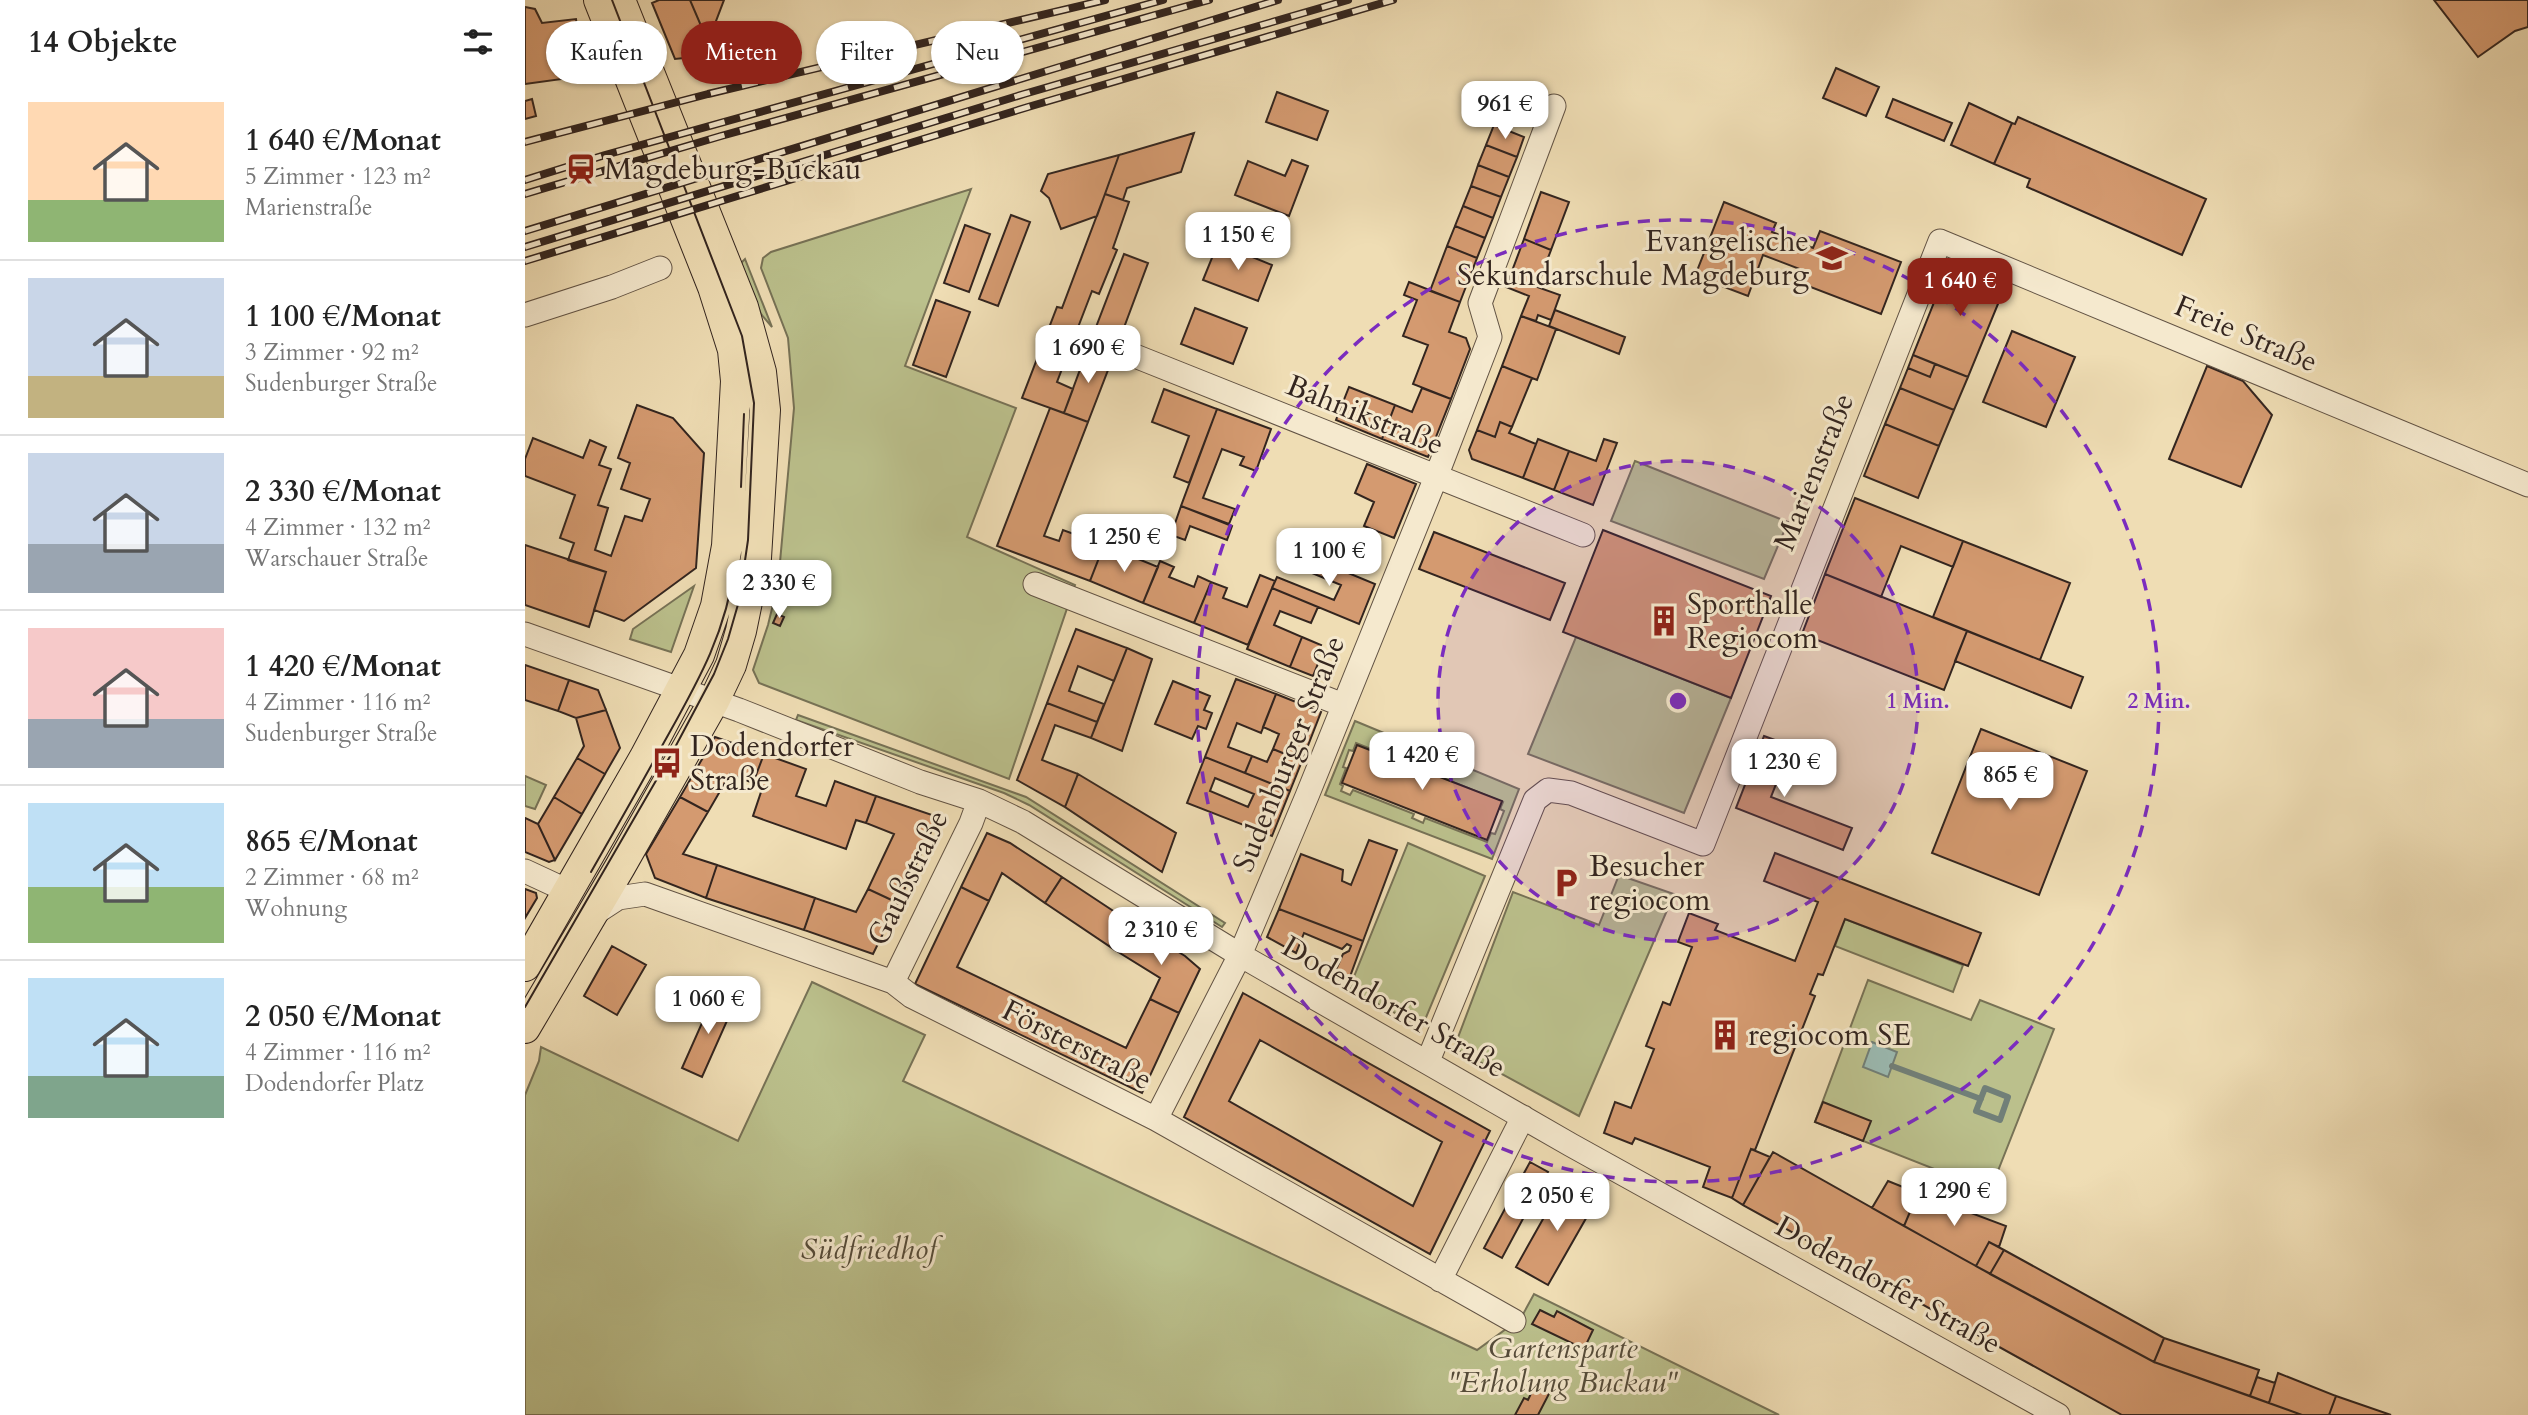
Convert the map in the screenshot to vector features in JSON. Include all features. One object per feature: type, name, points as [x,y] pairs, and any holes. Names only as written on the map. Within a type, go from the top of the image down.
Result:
[{"type":"main road","points":[[525,1028],[592,915],[699,696],[707,635],[725,563],[736,381],[731,343],[713,287],[599,0]]},
{"type":"main road","points":[[525,966],[568,891],[699,696],[731,665],[756,558],[765,410],[761,372],[751,330],[620,0]]},
{"type":"main road","points":[[565,962],[575,918],[699,696]]},
{"type":"street","name":"Sudenburger Straße","points":[[1156,1119],[1240,955],[1436,477],[1490,337],[1480,303],[1555,106]]},
{"type":"street","name":"Freie Straße","points":[[1940,241],[2528,485]]},
{"type":"street","name":"Marienstraße","points":[[1428,1062],[1535,800],[1548,790],[1571,793],[1703,844],[1940,241]]},
{"type":"street","points":[[525,315],[612,287],[660,268]]},
{"type":"street","name":"Bahnikstraße","points":[[1125,352],[1583,535]]},
{"type":"street","points":[[1035,584],[1343,705]]},
{"type":"street","name":"Dodendorfer Straße","points":[[525,634],[699,696],[920,782],[979,801],[1023,822],[1240,955],[1523,1117],[2058,1415]]},
{"type":"street","name":"Gaußstraße","points":[[893,982],[971,823],[979,801]]},
{"type":"street","points":[[525,871],[568,891]]},
{"type":"street","name":"Försterstraße","points":[[592,915],[618,898],[645,894],[893,982],[911,996],[1156,1119],[1514,1321]]},
{"type":"street","points":[[1440,1280],[1523,1117]]},
{"type":"green space","points":[[971,189],[905,366],[1016,408],[967,537],[1075,585],[1009,779],[759,683],[753,670],[778,584],[794,408],[788,338],[761,268],[763,258],[771,252]]},
{"type":"green space","points":[[745,259],[772,327],[761,314],[741,263]]},
{"type":"green space","points":[[1635,461],[1788,522],[1764,579],[1611,521]]},
{"type":"green space","points":[[694,586],[671,652],[630,639],[633,629]]},
{"type":"green space","points":[[1576,637],[1731,698],[1684,813],[1528,754]]},
{"type":"green space","points":[[798,715],[1026,797],[1225,923],[1222,927],[1029,805],[1004,793],[796,720]]},
{"type":"green space","points":[[1355,721],[1519,789],[1492,859],[1325,795]],"holes":[[[1356,743],[1503,802],[1500,809],[1504,811],[1495,834],[1491,833],[1487,842],[1425,818],[1423,823],[1412,818],[1414,814],[1353,790],[1350,795],[1341,791],[1343,786],[1340,784],[1349,750],[1353,751]]]},
{"type":"green space","points":[[525,776],[546,785],[535,809],[525,806]]},
{"type":"green space","points":[[1408,843],[1485,876],[1422,1027],[1349,989]]},
{"type":"green space","points":[[1619,875],[1674,894],[1579,1116],[1454,1048],[1513,892],[1599,925]]},
{"type":"green space","points":[[1845,919],[1963,965],[1953,992],[1835,946]]},
{"type":"green space","points":[[1868,980],[1971,1020],[1980,1000],[2054,1029],[1990,1191],[1815,1122]]},
{"type":"green space","name":"Südfriedhof","points":[[812,982],[925,1035],[903,1081],[1477,1350],[1521,1318],[1534,1294],[1779,1415],[525,1415],[525,1095],[539,1061],[541,1047],[738,1141]]},
{"type":"water","points":[[1872,1042],[1897,1052],[1888,1077],[1863,1067]]},
{"type":"building","points":[[659,0],[690,0],[699,21],[681,21],[681,58],[675,59],[667,40],[667,21],[659,21],[652,3]]},
{"type":"building","points":[[690,0],[724,0],[716,21],[699,21]]},
{"type":"building","points":[[2434,0],[2528,0],[2528,27],[2515,31],[2478,57]]},
{"type":"building","points":[[525,7],[535,9],[542,23],[546,23],[546,81],[525,84]]},
{"type":"building","points":[[1836,68],[1879,87],[1866,116],[1823,98]]},
{"type":"building","points":[[1277,92],[1328,111],[1317,140],[1266,122]]},
{"type":"building","points":[[532,99],[536,116],[525,119],[525,101]]},
{"type":"building","points":[[1893,99],[1952,123],[1944,141],[1886,117]]},
{"type":"building","points":[[1969,103],[2012,123],[1994,164],[1951,145]]},
{"type":"building","points":[[2018,117],[2206,199],[2182,255],[2027,187],[2030,179],[1994,164],[2012,123],[2015,124]]},
{"type":"building","points":[[1494,125],[1524,137],[1517,157],[1486,145]]},
{"type":"building","points":[[1194,133],[1181,172],[1127,188],[1123,200],[1105,194],[1119,155]]},
{"type":"building","points":[[1486,145],[1517,157],[1509,177],[1478,165]]},
{"type":"building","points":[[1119,155],[1097,216],[1061,229],[1049,198],[1041,191],[1048,174]]},
{"type":"building","points":[[1292,160],[1308,166],[1289,216],[1235,195],[1248,161],[1285,176]]},
{"type":"building","points":[[1478,165],[1509,177],[1501,197],[1471,186]]},
{"type":"building","points":[[1471,186],[1501,197],[1493,218],[1463,206]]},
{"type":"building","points":[[1541,192],[1569,202],[1551,250],[1524,239]]},
{"type":"building","points":[[1105,194],[1129,202],[1113,248],[1117,250],[1099,294],[1092,291],[1057,382],[1073,389],[1064,413],[1022,398],[1057,307],[1062,308]]},
{"type":"building","name":"Evangelische Sekundarschule Magdeburg","points":[[1724,202],[1776,223],[1772,232],[1813,248],[1820,231],[1901,262],[1881,314],[1800,283],[1805,271],[1763,255],[1748,296],[1695,276]]},
{"type":"building","points":[[1463,206],[1493,218],[1485,238],[1455,226]]},
{"type":"building","points":[[1011,215],[1030,222],[998,306],[979,299]]},
{"type":"building","points":[[965,225],[990,234],[969,292],[944,283]]},
{"type":"building","points":[[1455,226],[1485,238],[1477,258],[1447,246]]},
{"type":"building","points":[[1524,239],[1551,250],[1537,287],[1560,295],[1551,320],[1538,315],[1536,321],[1521,316],[1529,296],[1506,287]]},
{"type":"building","points":[[1218,243],[1272,265],[1258,301],[1203,280]]},
{"type":"building","points":[[1447,246],[1477,258],[1460,302],[1430,291]]},
{"type":"building","points":[[1124,254],[1148,263],[1113,357],[1088,348]]},
{"type":"building","points":[[1957,261],[2007,282],[1968,377],[1913,355],[1949,265]]},
{"type":"building","points":[[1409,282],[1460,302],[1449,332],[1466,338],[1470,349],[1451,399],[1413,384],[1428,345],[1403,336],[1417,300],[1404,295]]},
{"type":"building","points":[[936,300],[970,312],[946,377],[913,365]]},
{"type":"building","points":[[1195,308],[1247,328],[1233,364],[1181,344]]},
{"type":"building","points":[[1555,310],[1625,337],[1619,354],[1549,326]]},
{"type":"building","points":[[1521,316],[1556,329],[1537,380],[1502,366]]},
{"type":"building","points":[[2012,331],[2075,357],[2046,427],[1983,402]]},
{"type":"building","points":[[1088,348],[1113,357],[1088,422],[1064,413]]},
{"type":"building","points":[[1913,355],[1935,364],[1930,377],[1908,368]]},
{"type":"building","points":[[1935,364],[1968,377],[1954,410],[1900,388],[1908,368],[1930,377]]},
{"type":"building","points":[[1502,366],[1532,378],[1512,427],[1500,422],[1495,437],[1477,430]]},
{"type":"building","points":[[2207,366],[2243,381],[2272,415],[2241,487],[2169,459]]},
{"type":"building","points":[[1349,387],[1395,405],[1382,439],[1336,420]]},
{"type":"building","points":[[1422,388],[1451,399],[1428,457],[1382,439],[1395,405],[1412,412]]},
{"type":"building","points":[[1900,388],[1954,410],[1939,446],[1885,424]]},
{"type":"building","points":[[1164,389],[1217,409],[1189,483],[1174,477],[1189,436],[1152,422]]},
{"type":"building","points":[[637,405],[673,418],[704,453],[696,568],[624,621],[594,610],[606,572],[568,560],[574,543],[560,538],[575,495],[525,476],[525,459],[533,438],[583,458],[590,440],[606,447],[599,465],[611,469],[598,505],[608,508],[595,550],[611,556],[625,516],[642,521],[650,499],[621,489],[630,463],[618,458]]},
{"type":"building","points":[[1050,408],[1088,422],[1044,536],[1059,541],[1063,530],[1104,545],[1090,581],[997,546]]},
{"type":"building","points":[[1217,409],[1271,429],[1256,471],[1240,465],[1244,457],[1222,449],[1203,498],[1235,509],[1229,524],[1181,506]]},
{"type":"building","points":[[1500,422],[1512,427],[1509,433],[1536,444],[1523,478],[1472,459],[1469,450],[1477,430],[1495,437]]},
{"type":"building","points":[[1885,424],[1939,446],[1918,498],[1864,476]]},
{"type":"building","points":[[1538,439],[1569,451],[1554,490],[1523,478]]},
{"type":"building","points":[[1604,439],[1617,443],[1593,505],[1554,490],[1569,451],[1596,461]]},
{"type":"building","points":[[1367,464],[1416,484],[1394,538],[1364,526],[1374,502],[1355,493]]},
{"type":"building","points":[[1855,498],[1963,541],[1953,567],[1901,546],[1881,597],[1825,574]]},
{"type":"building","points":[[1181,506],[1232,526],[1227,540],[1190,526],[1185,540],[1171,535]]},
{"type":"building","name":"Sporthalle Regiocom","points":[[1603,530],[1771,596],[1731,698],[1563,632]]},
{"type":"building","points":[[1434,532],[1565,583],[1550,620],[1419,569]]},
{"type":"building","points":[[1963,541],[2070,583],[2040,660],[1933,617]]},
{"type":"building","points":[[525,545],[606,572],[589,627],[525,605]]},
{"type":"building","points":[[1104,545],[1158,567],[1143,603],[1090,581]]},
{"type":"building","points":[[1288,548],[1375,584],[1359,624],[1272,588],[1277,577],[1334,600],[1341,585],[1283,561]]},
{"type":"building","points":[[1160,561],[1174,567],[1169,577],[1194,587],[1198,576],[1211,582],[1194,623],[1143,603]]},
{"type":"building","points":[[1825,574],[1967,631],[1944,690],[1802,634]]},
{"type":"building","points":[[1260,575],[1275,581],[1248,645],[1194,623],[1211,582],[1227,588],[1223,598],[1247,607]]},
{"type":"building","points":[[1272,588],[1318,607],[1311,623],[1280,611],[1274,625],[1302,637],[1290,667],[1247,649]]},
{"type":"building","points":[[777,614],[784,617],[780,626],[773,623]]},
{"type":"building","points":[[1076,629],[1127,648],[1114,681],[1078,666],[1069,691],[1104,704],[1097,722],[1047,703]]},
{"type":"building","points":[[1967,631],[2083,677],[2071,708],[1955,661]]},
{"type":"building","points":[[1302,637],[1321,645],[1315,659],[1319,661],[1313,676],[1290,667]]},
{"type":"building","points":[[1127,648],[1152,659],[1122,751],[1091,738]]},
{"type":"building","points":[[525,665],[569,680],[558,711],[525,700]]},
{"type":"building","points":[[1236,679],[1276,694],[1261,733],[1237,723],[1228,747],[1252,756],[1245,773],[1205,757]]},
{"type":"building","points":[[569,680],[598,690],[606,710],[576,718],[558,711]]},
{"type":"building","points":[[1173,681],[1210,696],[1204,710],[1212,713],[1206,729],[1198,726],[1192,739],[1155,724]]},
{"type":"building","points":[[1276,694],[1321,712],[1302,761],[1273,749],[1279,734],[1263,727]]},
{"type":"building","points":[[1047,703],[1097,722],[1091,738],[1055,725],[1042,760],[1078,774],[1065,807],[1017,780]]},
{"type":"building","points":[[606,710],[620,748],[605,774],[577,758],[584,746],[576,718]]},
{"type":"building","points":[[1981,729],[2087,771],[2039,895],[1932,853]]},
{"type":"building","points":[[1764,736],[1791,746],[1771,797],[1852,828],[1843,850],[1736,808]]},
{"type":"building","points":[[715,737],[764,754],[753,783],[730,774],[708,812],[680,797]]},
{"type":"building","points":[[1357,745],[1502,801],[1487,840],[1342,783]]},
{"type":"building","points":[[1273,749],[1302,761],[1290,791],[1245,773],[1252,756],[1267,762]]},
{"type":"building","points":[[764,754],[806,769],[796,796],[826,806],[835,781],[876,796],[866,823],[856,820],[846,849],[753,816],[763,786],[753,783]]},
{"type":"building","points":[[1205,757],[1290,791],[1272,836],[1187,803]],"holes":[[[1215,778],[1254,794],[1248,807],[1210,791]]]},
{"type":"building","points":[[577,758],[605,774],[582,814],[554,797]]},
{"type":"building","points":[[1078,774],[1176,833],[1162,872],[1065,807]]},
{"type":"building","points":[[876,796],[938,817],[898,903],[868,889],[894,834],[866,823]]},
{"type":"building","points":[[554,797],[582,814],[555,860],[538,824]]},
{"type":"building","points":[[680,797],[708,812],[683,854],[717,865],[706,898],[655,878],[646,854]]},
{"type":"building","points":[[525,818],[538,824],[555,860],[549,862],[525,852]]},
{"type":"building","points":[[987,833],[1010,843],[1062,877],[1045,903],[1002,873],[989,901],[961,887]]},
{"type":"building","points":[[1369,840],[1397,850],[1363,941],[1279,909],[1301,854],[1343,870],[1342,881],[1351,885]]},
{"type":"building","name":"regiocom SE","points":[[1775,853],[1981,933],[1968,966],[1845,919],[1823,975],[1818,974],[1810,994],[1815,996],[1755,1150],[1751,1149],[1732,1198],[1703,1187],[1710,1167],[1635,1138],[1632,1144],[1604,1133],[1615,1102],[1631,1108],[1654,1049],[1646,1046],[1663,1002],[1670,1005],[1692,947],[1678,942],[1689,913],[1718,924],[1715,930],[1795,961],[1818,902],[1764,881]]},
{"type":"building","points":[[717,865],[815,898],[804,930],[706,898]]},
{"type":"building","points":[[1062,877],[1133,924],[1115,950],[1045,903]]},
{"type":"building","points":[[961,887],[989,901],[957,967],[1126,1048],[1150,999],[1179,1013],[1142,1093],[915,984]]},
{"type":"building","points":[[525,889],[536,893],[537,898],[525,918]]},
{"type":"building","points":[[868,889],[898,903],[873,954],[804,930],[815,898],[856,912]]},
{"type":"building","points":[[1279,909],[1363,941],[1348,982],[1334,974],[1343,954],[1349,951],[1351,946],[1347,944],[1342,949],[1304,933],[1296,953],[1267,937]]},
{"type":"building","points":[[1133,924],[1185,956],[1200,969],[1179,1013],[1150,999],[1160,978],[1115,950]]},
{"type":"building","points":[[612,946],[646,965],[617,1015],[584,996]]},
{"type":"building","points":[[1243,993],[1490,1131],[1430,1254],[1184,1117]],"holes":[[[1260,1040],[1442,1142],[1413,1206],[1229,1101]]]},
{"type":"building","points":[[714,996],[734,1005],[702,1077],[682,1068]]},
{"type":"building","points":[[1823,1102],[1871,1121],[1863,1141],[1815,1122]]},
{"type":"building","points":[[1751,1149],[1770,1157],[1743,1205],[1732,1198]]},
{"type":"building","points":[[1773,1152],[2154,1362],[2302,1415],[2122,1415],[1743,1205]]},
{"type":"building","points":[[1530,1162],[1548,1172],[1502,1258],[1484,1248]]},
{"type":"building","points":[[1565,1180],[1597,1199],[1548,1285],[1516,1267]]},
{"type":"building","points":[[1888,1181],[1918,1193],[1904,1226],[1872,1208]]},
{"type":"building","points":[[1918,1193],[2006,1226],[1999,1247],[1989,1242],[1976,1266],[1904,1226]]},
{"type":"building","points":[[1989,1242],[2004,1250],[1990,1274],[1976,1266]]},
{"type":"building","points":[[2004,1250],[2164,1338],[2154,1362],[1990,1274]]},
{"type":"building","points":[[1540,1310],[1554,1317],[1557,1311],[1593,1330],[1584,1349],[1532,1324]]},
{"type":"building","points":[[2164,1338],[2259,1370],[2250,1396],[2154,1362]]},
{"type":"building","points":[[2278,1373],[2336,1396],[2329,1415],[2302,1415],[2269,1403]]},
{"type":"building","points":[[2257,1377],[2275,1383],[2269,1403],[2250,1396]]},
{"type":"building","points":[[1537,1381],[1552,1388],[1538,1415],[1515,1415],[1524,1398],[1528,1400]]},
{"type":"building","points":[[2336,1396],[2391,1415],[2329,1415]]},
{"type":"waterway","points":[[1892,1066],[1981,1099]]},
{"type":"waterway","points":[[1985,1088],[2008,1097],[2000,1120],[1976,1111],[1985,1088]]},
{"type":"tram line","points":[[525,1007],[672,753],[714,674],[739,601],[748,540],[754,403],[742,336],[612,0]]},
{"type":"tram line","points":[[741,487],[744,414]]},
{"type":"tram line","points":[[591,872],[708,659],[725,614],[735,564]]},
{"type":"railway","points":[[525,142],[708,94],[1105,0]]},
{"type":"railway","points":[[525,180],[605,155],[1163,0]]},
{"type":"railway","points":[[525,194],[721,136],[1209,0]]},
{"type":"railway","points":[[525,231],[1278,0]]},
{"type":"railway","points":[[525,247],[1024,94],[1348,0]]},
{"type":"railway","points":[[525,261],[1028,107],[1393,0]]},
{"type":"place","name":"Magdeburg-Buckau","points":[[581,169]]},
{"type":"place","name":"Evangelische Sekundarschule Magdeburg","points":[[1832,258]]},
{"type":"place","name":"Sporthalle Regiocom","points":[[1664,621]]},
{"type":"place","name":"Dodendorfer Straße","points":[[667,763]]},
{"type":"place","name":"Besucher regiocom","points":[[1566,883]]},
{"type":"place","name":"regiocom SE","points":[[1725,1035]]},
{"type":"park label","name":"Gartensparte \"Erholung Buckau\"","points":[[1563,1365]]}]
